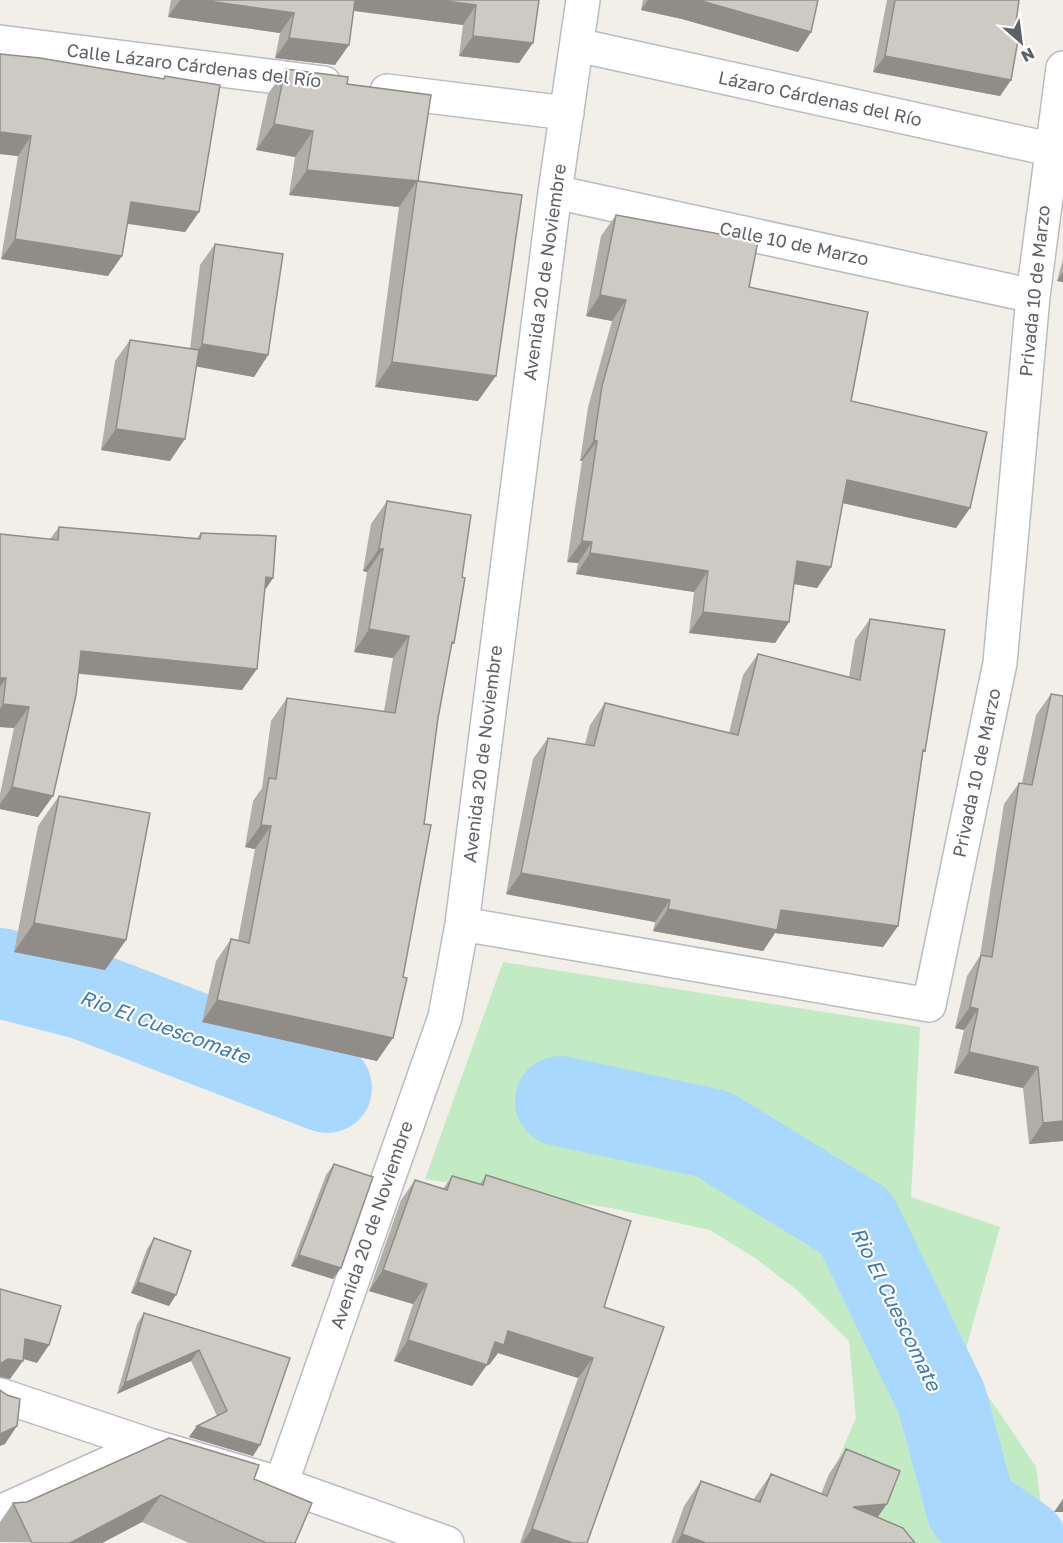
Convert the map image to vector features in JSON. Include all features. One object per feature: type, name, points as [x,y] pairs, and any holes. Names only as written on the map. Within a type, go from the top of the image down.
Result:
[{"type":"street","name":"Avenida 20 de Noviembre","points":[[281,1484],[445,1017],[462,924],[555,192],[583,0]]},
{"type":"street","name":"Calle Lázaro Cárdenas del Río","points":[[0,42],[567,113]]},
{"type":"street","name":"Lázaro Cárdenas del Río","points":[[577,45],[1057,151]]},
{"type":"street","name":"Privada 10 de Marzo","points":[[462,924],[929,1005],[1000,663],[1033,296],[1057,151],[1063,68]]},
{"type":"street","name":"Calle 10 de Marzo","points":[[555,192],[1033,296]]},
{"type":"street","points":[[0,1395],[149,1445],[281,1484],[447,1543]]},
{"type":"street","points":[[0,1512],[149,1445]]},
{"type":"green space","points":[[503,962],[920,1027],[911,1197],[1000,1227],[963,1359],[1036,1467],[1043,1519],[1063,1524],[1063,1543],[884,1543],[836,1464],[856,1418],[849,1341],[797,1290],[755,1258],[710,1230],[611,1208],[425,1179]]},
{"type":"building","points":[[201,0],[355,0],[349,45],[289,38],[294,13]]},
{"type":"building","points":[[437,0],[539,0],[533,43],[473,36],[476,5]]},
{"type":"building","points":[[698,0],[818,0],[811,32]]},
{"type":"building","points":[[895,0],[1019,0],[1016,22],[1021,23],[1011,80],[885,56]]},
{"type":"building","points":[[0,54],[40,58],[164,79],[165,76],[220,85],[199,212],[131,202],[122,256],[15,239],[31,136],[0,132]]},
{"type":"building","points":[[285,69],[348,77],[347,84],[431,95],[418,181],[522,195],[496,376],[392,362],[417,181],[307,170],[313,131],[274,124]]},
{"type":"building","points":[[616,215],[758,241],[749,287],[868,312],[851,401],[987,432],[970,508],[847,480],[831,567],[797,561],[789,622],[703,612],[708,571],[590,553],[592,542],[582,541],[597,441],[594,440],[602,386],[626,300],[600,295]]},
{"type":"building","points":[[215,244],[283,254],[268,355],[202,344]]},
{"type":"building","points":[[130,340],[199,350],[185,439],[116,429]]},
{"type":"building","points":[[387,501],[471,515],[462,577],[465,578],[438,718],[424,824],[431,825],[403,977],[407,978],[393,1038],[217,1000],[231,939],[249,943],[271,826],[261,825],[269,778],[276,779],[287,698],[395,713],[409,636],[369,629],[383,549],[379,549]]},
{"type":"building","points":[[59,527],[200,539],[201,533],[276,536],[273,578],[266,577],[257,669],[81,651],[76,695],[53,796],[12,787],[29,707],[3,704],[6,678],[0,678],[0,534],[58,540]]},
{"type":"building","points":[[870,619],[945,630],[925,751],[923,750],[898,926],[781,910],[777,930],[668,909],[670,900],[521,873],[548,738],[594,746],[605,703],[738,735],[758,654],[860,680]]},
{"type":"building","points":[[1051,694],[1063,696],[1063,1121],[1043,1123],[1038,1067],[969,1052],[978,1009],[970,1007],[981,955],[992,957],[1019,783],[1032,785]]},
{"type":"building","points":[[59,796],[150,813],[126,940],[34,923]]},
{"type":"building","points":[[334,1164],[373,1177],[341,1268],[299,1255]]},
{"type":"building","points":[[486,1175],[631,1221],[604,1307],[664,1327],[587,1543],[573,1543],[532,1529],[593,1358],[508,1331],[504,1345],[495,1342],[487,1365],[408,1340],[427,1284],[383,1270],[415,1180],[447,1190],[452,1176],[483,1185]]},
{"type":"building","points":[[154,1238],[191,1251],[176,1295],[138,1282]]},
{"type":"building","points":[[0,1289],[61,1306],[49,1345],[25,1339],[23,1361],[8,1359],[0,1364]]},
{"type":"building","points":[[144,1313],[290,1358],[260,1445],[197,1426],[227,1411],[199,1350],[125,1383]]},
{"type":"building","points":[[0,1390],[20,1399],[17,1426],[0,1434]]},
{"type":"building","points":[[169,1438],[259,1465],[254,1479],[312,1503],[295,1543],[266,1543],[161,1495],[70,1543],[32,1543],[13,1503],[27,1502]]},
{"type":"building","points":[[846,1449],[900,1471],[887,1504],[853,1507],[903,1528],[915,1543],[706,1543],[682,1534],[701,1481],[760,1502],[771,1474],[827,1496]]},
{"type":"waterway","name":"Rio El Cuescomate","points":[[0,973],[85,995],[327,1088]]},
{"type":"waterway","name":"Rio El Cuescomate","points":[[560,1101],[713,1134],[856,1222],[942,1400],[971,1508],[1022,1543]]}]
